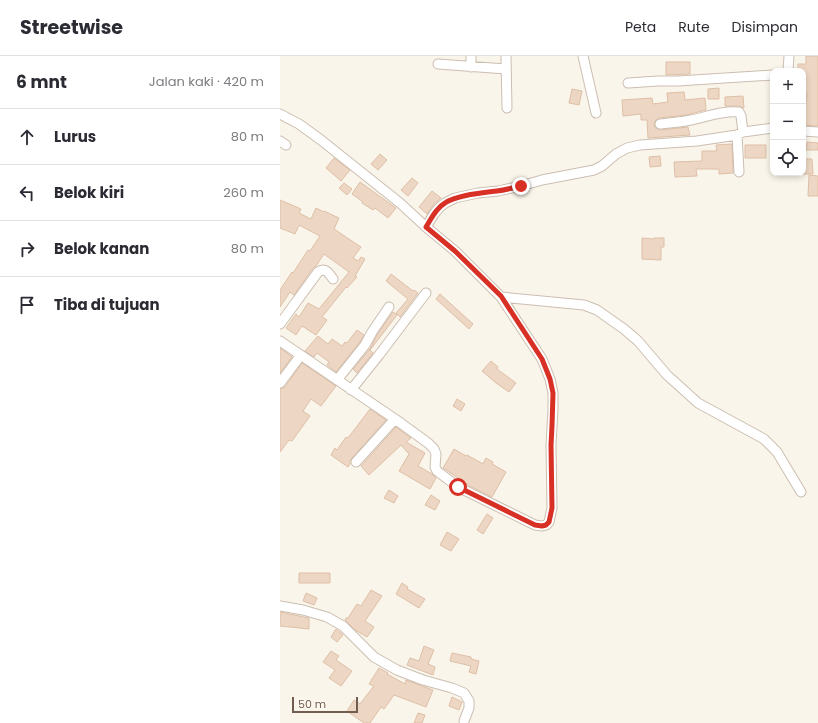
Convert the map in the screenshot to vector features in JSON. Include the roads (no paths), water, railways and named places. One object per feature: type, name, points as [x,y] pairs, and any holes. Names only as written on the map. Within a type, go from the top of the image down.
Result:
[{"type":"street","points":[[471,56],[471,66]]},
{"type":"street","points":[[506,56],[507,108]]},
{"type":"street","points":[[583,56],[596,113]]},
{"type":"street","points":[[788,68],[790,56]]},
{"type":"street","points":[[438,64],[506,69]]},
{"type":"street","points":[[628,83],[770,75]]},
{"type":"street","points":[[660,124],[692,120],[724,113],[739,112],[741,116],[738,172]]},
{"type":"street","points":[[280,114],[299,124],[321,140],[400,203],[455,251],[501,296],[542,359],[552,387],[552,508],[549,522],[542,526],[535,525],[458,487],[437,471],[435,467],[436,454],[434,449],[428,443],[280,341]]},
{"type":"street","points":[[426,227],[439,208],[445,202],[455,198],[478,193],[498,191],[542,180],[594,170],[627,148],[640,145],[697,141],[770,128]]},
{"type":"street","points":[[806,131],[818,132]]},
{"type":"street","points":[[280,324],[318,272],[323,269],[333,279]]},
{"type":"street","points":[[351,390],[426,293]]},
{"type":"street","points":[[501,296],[584,305],[597,310],[638,341],[667,375],[698,403],[764,439],[777,452],[801,492]]},
{"type":"street","points":[[337,380],[365,345],[389,307]]},
{"type":"street","points":[[280,383],[301,355]]},
{"type":"street","points":[[356,462],[395,419]]},
{"type":"street","points":[[280,606],[304,610],[327,617],[343,626],[374,657],[397,670],[464,693],[469,701],[469,708],[464,722]]}]
